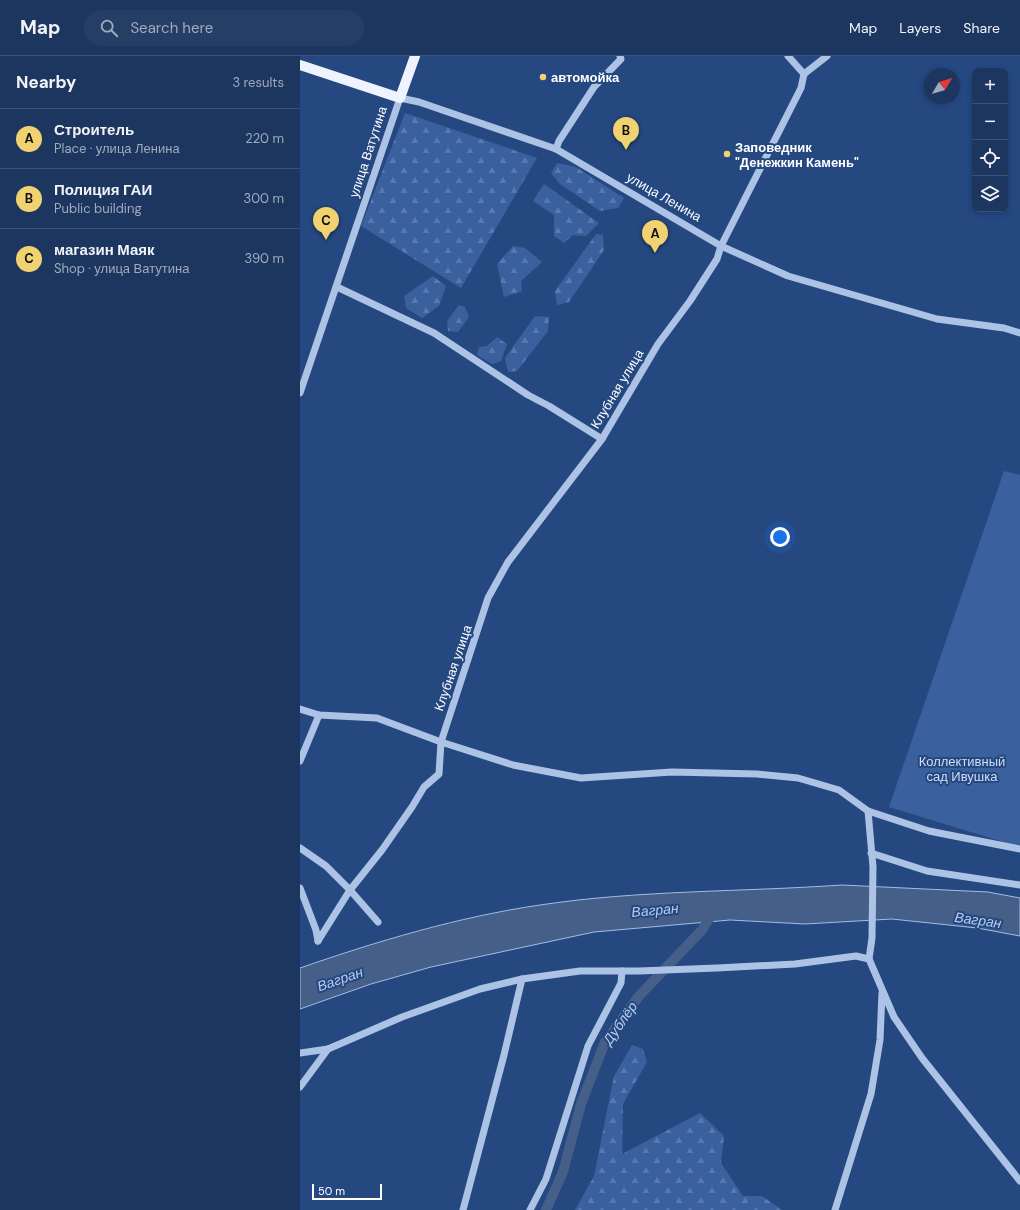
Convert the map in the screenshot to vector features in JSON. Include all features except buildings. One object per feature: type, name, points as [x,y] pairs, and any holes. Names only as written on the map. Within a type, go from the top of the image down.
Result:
[{"type":"main road","name":"улица Ватутина","points":[[400,98],[414,56]]},
{"type":"main road","name":"улица Ленина","points":[[300,65],[400,98]]},
{"type":"street","points":[[788,56],[804,74],[826,56]]},
{"type":"street","points":[[556,149],[559,141],[594,87],[621,58]]},
{"type":"street","name":"Клубная улица","points":[[300,888],[316,930],[318,941],[350,890],[382,850],[424,787],[439,774],[441,742],[488,598],[508,562],[602,439],[658,344],[690,301],[717,259],[721,246],[801,88],[804,74]]},
{"type":"street","name":"улица Ленина","points":[[400,98],[419,102],[556,149],[721,246],[788,276],[937,320],[1004,328],[1020,333]]},
{"type":"street","name":"улица Ватутина","points":[[300,393],[400,98]]},
{"type":"street","points":[[337,287],[434,334],[528,395],[549,406],[602,439]]},
{"type":"street","points":[[300,709],[319,715],[377,718],[441,742],[513,765],[580,778],[672,772],[757,774],[798,778],[839,790],[868,811],[930,830],[1020,849]]},
{"type":"street","points":[[300,761],[319,715]]},
{"type":"street","points":[[868,811],[872,867],[872,938],[869,960],[894,1017],[922,1058],[1020,1181]]},
{"type":"street","points":[[300,848],[326,866],[350,890],[378,922]]},
{"type":"street","points":[[871,853],[927,871],[1020,885]]},
{"type":"street","points":[[300,1053],[328,1049],[402,1017],[480,989],[522,979],[580,971],[639,971],[795,964],[856,956],[869,960]]},
{"type":"street","points":[[530,1210],[546,1179],[588,1046],[621,983],[622,971]]},
{"type":"street","points":[[463,1210],[504,1055],[522,979]]},
{"type":"street","points":[[835,1210],[871,1094],[880,1040],[882,991]]},
{"type":"street","points":[[300,1088],[328,1049]]},
{"type":"green space","points":[[405,113],[537,158],[461,288],[361,226]]},
{"type":"green space","points":[[557,163],[576,167],[624,198],[618,208],[600,211],[560,184],[551,173]]},
{"type":"green space","points":[[544,184],[599,223],[586,236],[573,235],[564,243],[554,236],[554,215],[533,201]]},
{"type":"green space","points":[[596,234],[603,235],[604,250],[569,302],[557,305],[555,291]]},
{"type":"green space","points":[[513,246],[525,248],[542,262],[521,281],[522,291],[504,297],[497,264]]},
{"type":"green space","points":[[433,276],[446,286],[439,306],[422,318],[406,308],[404,296]]},
{"type":"green space","points":[[459,305],[465,307],[469,317],[458,332],[448,331],[447,321]]},
{"type":"green space","points":[[535,316],[549,317],[548,331],[517,371],[508,372],[505,358]]},
{"type":"green space","points":[[497,337],[507,344],[501,361],[492,364],[477,355],[479,347],[487,346]]},
{"type":"green space","name":"Коллективный сад Ивушка","points":[[1004,471],[1020,475],[1020,847],[889,807]]},
{"type":"green space","points":[[632,1045],[643,1049],[647,1062],[623,1104],[622,1154],[700,1113],[724,1136],[721,1163],[743,1196],[762,1196],[782,1210],[575,1210],[594,1176],[614,1076]]},
{"type":"water","name":"Вагран","points":[[842,885],[988,892],[1020,898],[1020,936],[977,928],[892,919],[805,924],[730,920],[594,932],[431,967],[371,984],[300,1009],[300,968],[389,939],[479,916],[577,900],[652,894]]},
{"type":"waterway","name":"Дублёр","points":[[546,1210],[563,1172],[581,1104],[605,1042],[639,996],[702,930],[714,911]]},
{"type":"place","name":"автомойка","points":[[543,77]]},
{"type":"place","name":"Полиция ГАИ","points":[[626,150]]},
{"type":"place","name":"Заповедник \"Денежкин Камень\"","points":[[727,154]]},
{"type":"place","name":"магазин Маяк","points":[[326,240]]},
{"type":"place","name":"Строитель","points":[[655,253]]}]
